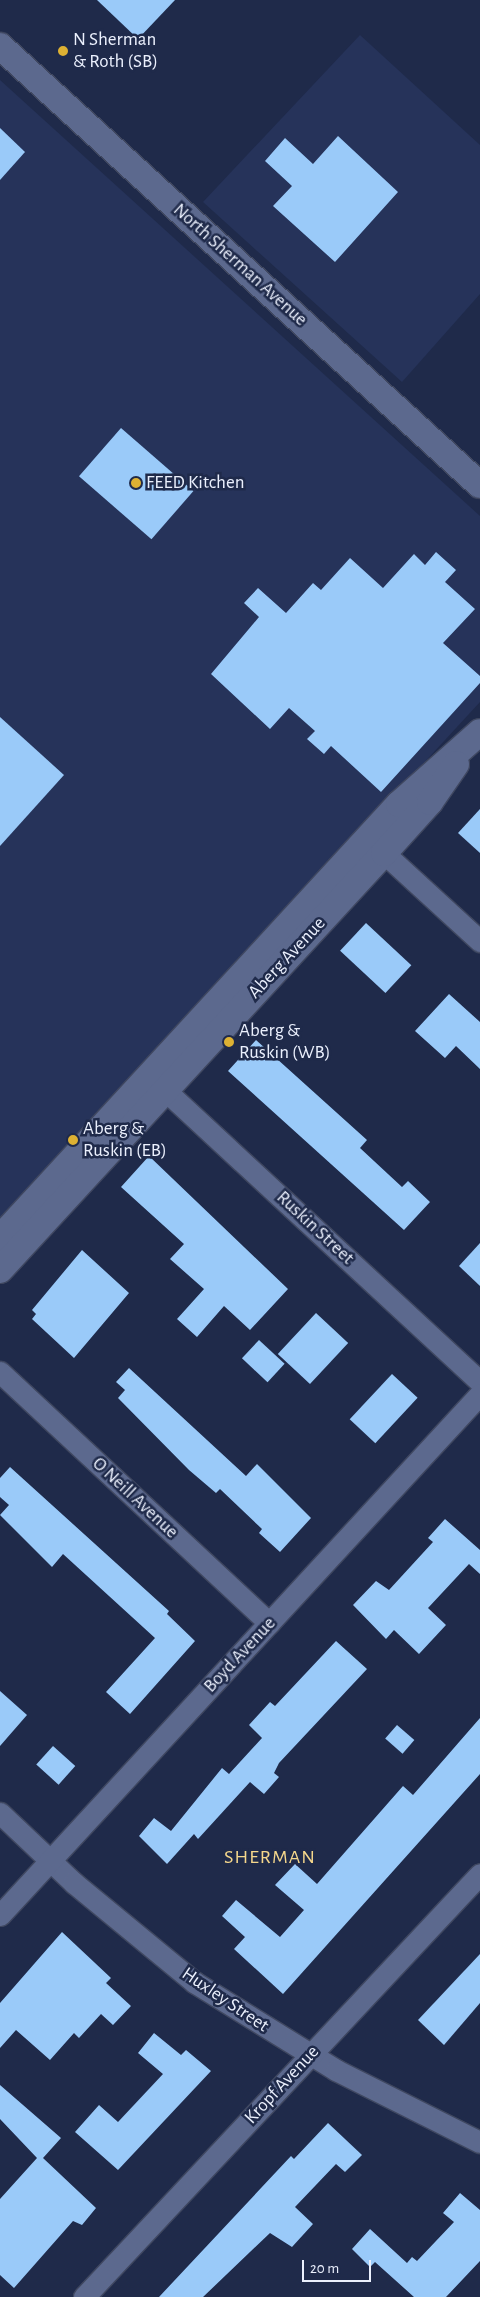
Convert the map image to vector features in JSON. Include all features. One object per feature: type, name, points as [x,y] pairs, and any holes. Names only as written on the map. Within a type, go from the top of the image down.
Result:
[{"type":"street","name":"North Sherman Avenue","points":[[0,46],[480,485]]},
{"type":"street","name":"Aberg Avenue","points":[[0,1238],[157,1083],[376,846],[414,789],[472,741]]},
{"type":"street","points":[[376,846],[480,941]]},
{"type":"street","name":"Aberg Avenue","points":[[0,1270],[157,1083]]},
{"type":"street","name":"Ruskin Street","points":[[157,1083],[480,1382]]},
{"type":"street","name":"O Neill Avenue","points":[[0,1372],[269,1623]]},
{"type":"street","name":"Boyd Avenue","points":[[0,1915],[480,1394]]},
{"type":"street","name":"Huxley Street","points":[[0,1813],[50,1861],[194,1982],[310,2055],[480,2142]]},
{"type":"street","name":"Kropf Avenue","points":[[84,2297],[480,1874]]},
{"type":"shaded area","points":[[360,35],[480,145],[480,294],[402,382],[203,202]]},
{"type":"shaded area","points":[[0,80],[480,516],[480,702],[0,1223]]},
{"type":"building","points":[[97,0],[175,0],[138,39]]},
{"type":"building","points":[[0,128],[25,152],[0,180]]},
{"type":"building","points":[[338,136],[398,192],[335,262],[273,206],[292,186],[265,161],[285,138],[313,164]]},
{"type":"building","name":"FEED Kitchen","points":[[121,428],[193,491],[151,539],[79,476]]},
{"type":"building","points":[[436,552],[456,570],[445,582],[475,609],[443,643],[480,676],[480,683],[381,792],[331,746],[324,754],[307,739],[315,731],[289,708],[270,729],[211,674],[259,617],[244,603],[258,588],[286,613],[313,583],[321,590],[350,558],[383,588],[414,554],[425,565]]},
{"type":"building","points":[[0,717],[64,775],[0,846]]},
{"type":"building","points":[[480,809],[480,853],[458,833]]},
{"type":"building","points":[[366,923],[411,965],[385,993],[340,951]]},
{"type":"building","points":[[449,994],[480,1022],[480,1069],[456,1046],[445,1058],[415,1031]]},
{"type":"building","points":[[256,1040],[367,1140],[360,1148],[402,1187],[408,1181],[430,1202],[404,1230],[228,1071]]},
{"type":"building","points":[[149,1156],[288,1289],[250,1330],[224,1306],[197,1337],[177,1319],[204,1289],[170,1259],[184,1244],[121,1187]]},
{"type":"building","points":[[480,1243],[480,1286],[459,1266]]},
{"type":"building","points":[[82,1250],[129,1293],[74,1358],[32,1319],[36,1314],[32,1310]]},
{"type":"building","points":[[316,1313],[348,1343],[310,1384],[278,1354]]},
{"type":"building","points":[[259,1340],[285,1364],[268,1382],[242,1358]]},
{"type":"building","points":[[129,1368],[246,1476],[257,1464],[311,1518],[280,1552],[259,1533],[262,1529],[220,1489],[216,1493],[189,1470],[118,1398],[125,1390],[116,1382]]},
{"type":"building","points":[[392,1374],[418,1398],[375,1443],[350,1419]]},
{"type":"building","points":[[10,1467],[169,1611],[167,1614],[195,1641],[130,1714],[106,1692],[155,1638],[63,1554],[52,1567],[0,1515],[9,1505],[0,1497],[0,1478]]},
{"type":"building","points":[[445,1519],[480,1550],[480,1574],[469,1564],[428,1608],[446,1625],[419,1654],[394,1630],[386,1639],[353,1605],[376,1581],[389,1590],[433,1542],[428,1538]]},
{"type":"building","points":[[336,1641],[367,1669],[279,1763],[274,1773],[279,1777],[264,1794],[250,1782],[198,1839],[194,1834],[167,1864],[139,1836],[154,1818],[171,1831],[222,1768],[229,1774],[262,1738],[249,1725],[270,1702],[275,1706]]},
{"type":"building","points":[[0,1691],[27,1715],[0,1746]]},
{"type":"building","points":[[480,1718],[480,1774],[283,1994],[234,1949],[245,1937],[222,1916],[236,1900],[280,1937],[304,1910],[275,1885],[295,1864],[317,1884],[403,1786],[413,1795]]},
{"type":"building","points":[[397,1725],[414,1740],[403,1754],[385,1739]]},
{"type":"building","points":[[53,1746],[75,1766],[59,1785],[36,1765]]},
{"type":"building","points":[[62,1932],[111,1978],[106,1983],[131,2006],[113,2025],[101,2014],[79,2038],[74,2033],[50,2060],[16,2030],[0,2048],[0,2003]]},
{"type":"building","points":[[480,1954],[480,2003],[444,2045],[418,2020]]},
{"type":"building","points":[[154,2033],[181,2055],[186,2050],[211,2071],[118,2170],[75,2132],[99,2105],[118,2122],[163,2074],[138,2053]]},
{"type":"building","points":[[0,2085],[61,2138],[43,2158],[96,2208],[82,2225],[73,2221],[14,2288],[0,2275],[0,2199],[37,2158],[0,2119]]},
{"type":"building","points":[[328,2123],[362,2155],[345,2172],[336,2164],[295,2207],[313,2224],[292,2247],[270,2233],[203,2297],[159,2297],[291,2156],[294,2159]]},
{"type":"building","points":[[460,2193],[480,2210],[480,2261],[446,2297],[414,2297],[375,2262],[370,2267],[352,2249],[370,2229],[407,2263],[412,2257],[417,2261],[454,2222],[443,2213]]},
{"type":"place","name":"N Sherman & Roth (SB)","points":[[63,51]]},
{"type":"place","name":"FEED Kitchen","points":[[136,483]]},
{"type":"place","name":"Aberg & Ruskin (WB)","points":[[229,1042]]},
{"type":"place","name":"Aberg & Ruskin (EB)","points":[[73,1140]]},
{"type":"district","name":"SHERMAN","points":[[270,1857]]}]
